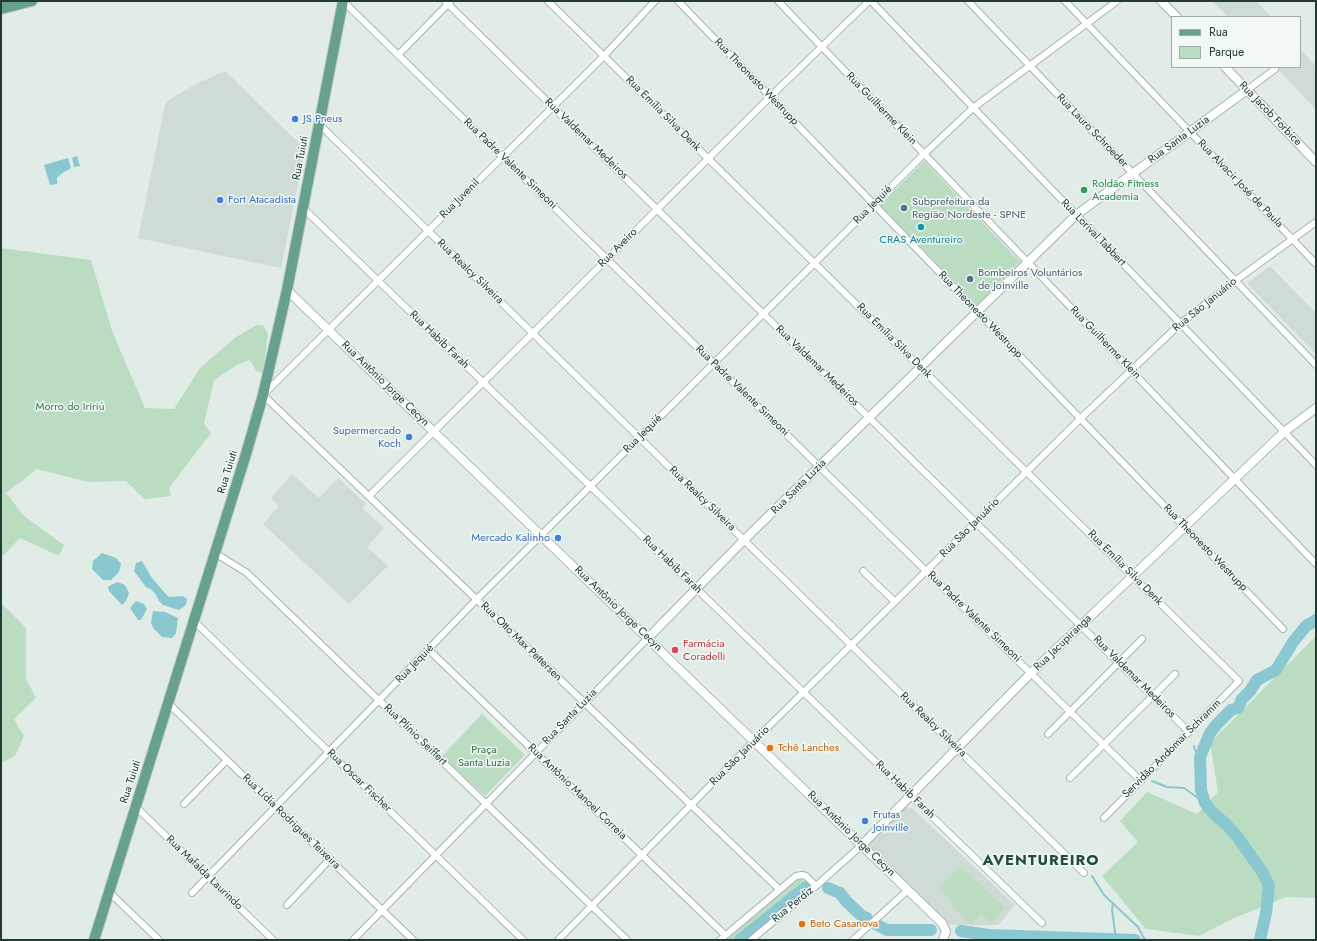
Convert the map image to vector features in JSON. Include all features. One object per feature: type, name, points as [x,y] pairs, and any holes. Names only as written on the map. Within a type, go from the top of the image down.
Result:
[{"type":"main road","points":[[1,9],[32,1]]},
{"type":"main road","name":"Rua Tuiuti","points":[[94,940],[169,704],[263,394],[287,290],[343,1]]},
{"type":"street","name":"Rua Padre Valente Simeoni","points":[[343,1],[1141,781]]},
{"type":"street","name":"Rua Emília Silva Denk","points":[[548,1],[1239,681]]},
{"type":"street","name":"Rua Juvenil","points":[[263,394],[604,56],[655,1]]},
{"type":"street","name":"Rua Theonesto Westrupp","points":[[678,1],[1283,629]]},
{"type":"street","name":"Rua Guilherme Klein","points":[[778,1],[1316,564]]},
{"type":"street","name":"Rua Aveiro","points":[[369,496],[821,46],[870,1]]},
{"type":"street","name":"Rua Lorival Tabbert","points":[[870,1],[1316,465]]},
{"type":"street","name":"Rua Lauro Schroeder","points":[[968,1],[1316,365]]},
{"type":"street","name":"Rua Alvacir José de Paula","points":[[1065,1],[1316,264]]},
{"type":"street","name":"Rua Jequié","points":[[192,893],[428,649],[924,154],[973,108],[1117,1]]},
{"type":"street","points":[[1161,1],[1176,16]]},
{"type":"street","points":[[398,55],[448,2]]},
{"type":"street","name":"Rua Valdemar Medeiros","points":[[448,2],[1189,732]]},
{"type":"street","name":"Rua Jacob Forbice","points":[[1226,68],[1316,162]]},
{"type":"street","name":"Rua Santa Luzia","points":[[353,940],[744,540],[1076,215],[1275,69]]},
{"type":"street","name":"Rua Realcy Silveira","points":[[320,125],[1084,873]]},
{"type":"street","name":"Rua Habib Farah","points":[[303,208],[1042,923]]},
{"type":"street","name":"Rua São Januário","points":[[558,940],[754,741],[1080,419],[1180,324],[1235,281],[1316,222]]},
{"type":"street","name":"Rua Antônio Jorge Cecyn","points":[[287,290],[942,923],[946,931],[944,940]]},
{"type":"street","name":"Rua Otto Max Pettersen","points":[[263,394],[779,889]]},
{"type":"street","name":"Rua Jacupiranga","points":[[816,886],[862,845],[1031,673],[1234,478],[1284,432],[1316,408]]},
{"type":"street","name":"Rua Plínio Seiffert","points":[[215,552],[247,573],[625,939]]},
{"type":"street","points":[[863,571],[895,602]]},
{"type":"street","name":"Rua Oscar Fischer","points":[[194,621],[523,940]]},
{"type":"street","points":[[1048,734],[1142,639]]},
{"type":"street","name":"Rua Antônio Manoel Correia","points":[[428,649],[725,935]]},
{"type":"street","points":[[1070,778],[1175,674]]},
{"type":"street","name":"Servidão Andomar Schramm","points":[[1104,818],[1239,681]]},
{"type":"street","name":"Rua Lídia Rodrigues Teixeira","points":[[169,704],[413,940]]},
{"type":"street","points":[[184,804],[227,760]]},
{"type":"street","name":"Rua Mafalda Laurindo","points":[[136,807],[273,940]]},
{"type":"street","points":[[287,905],[330,859]]},
{"type":"street","points":[[720,940],[792,878],[798,875],[806,876],[816,886]]},
{"type":"street","name":"Rua Perdiz","points":[[750,940],[816,886]]},
{"type":"street","points":[[853,940],[908,890]]},
{"type":"street","points":[[109,892],[159,940]]},
{"type":"shaded area","points":[[1212,1],[1256,1],[1270,16],[1227,16]]},
{"type":"shaded area","points":[[1301,50],[1316,66],[1316,110],[1278,69],[1275,69],[1301,68]]},
{"type":"shaded area","name":"Fort Atacadista","points":[[225,71],[305,149],[281,268],[138,238],[167,101],[194,85]]},
{"type":"shaded area","points":[[1270,266],[1316,313],[1316,354],[1247,283]]},
{"type":"shaded area","points":[[292,474],[319,498],[338,478],[366,504],[362,508],[384,528],[367,547],[388,566],[349,604],[263,524],[279,506],[271,498]]},
{"type":"shaded area","points":[[906,807],[912,808],[1015,905],[998,925],[950,925],[869,847],[870,843]]},
{"type":"green space","points":[[924,161],[1020,262],[977,305],[880,205]]},
{"type":"green space","name":"Morro do Iririú","points":[[1,248],[91,260],[112,331],[145,408],[174,409],[200,368],[236,337],[257,325],[264,326],[268,334],[263,373],[256,371],[249,360],[237,365],[214,380],[204,424],[211,433],[169,488],[171,496],[144,499],[126,481],[88,482],[37,469],[6,493],[24,516],[64,545],[59,556],[20,538],[1,558]]},
{"type":"green space","points":[[1,603],[26,628],[26,679],[36,698],[14,719],[24,736],[15,756],[1,763]]},
{"type":"green space","points":[[1316,636],[1316,898],[1286,897],[1232,919],[1199,936],[1146,929],[1102,876],[1138,842],[1120,821],[1147,792],[1197,814],[1218,792],[1210,743]]},
{"type":"green space","name":"Praça Santa Luzia","points":[[482,714],[525,755],[485,796],[442,756]]},
{"type":"green space","points":[[960,866],[1005,908],[991,923],[981,914],[971,924],[950,904],[952,901],[938,888]]},
{"type":"green space","points":[[797,878],[803,878],[809,883],[809,886],[745,940],[724,940]]},
{"type":"water","points":[[77,156],[80,166],[74,167],[72,158]]},
{"type":"water","points":[[68,158],[71,168],[57,178],[57,184],[50,185],[44,165]]},
{"type":"water","points":[[102,553],[116,558],[121,564],[119,572],[111,580],[103,580],[92,569],[93,561]]},
{"type":"water","points":[[142,561],[152,578],[169,597],[183,596],[187,599],[186,605],[179,610],[163,605],[159,601],[152,590],[146,587],[134,571],[136,563]]},
{"type":"water","points":[[118,582],[125,585],[129,593],[126,601],[122,605],[109,591],[108,587]]},
{"type":"water","points":[[136,601],[144,604],[147,609],[141,620],[138,620],[130,608]]},
{"type":"water","points":[[153,611],[165,612],[178,618],[176,633],[172,638],[162,637],[154,629],[151,623]]},
{"type":"waterway","points":[[1260,940],[1266,913],[1269,886],[1263,873],[1236,835],[1205,803],[1201,790],[1200,757],[1210,733],[1217,724],[1231,710],[1238,708],[1242,699],[1250,691],[1257,680],[1276,670],[1293,642],[1306,626],[1316,620]]},
{"type":"waterway","points":[[1194,746],[1200,757]]},
{"type":"waterway","points":[[1152,781],[1167,787],[1184,788],[1205,803]]},
{"type":"waterway","points":[[1092,876],[1104,895],[1138,927],[1145,940]]},
{"type":"waterway","points":[[740,940],[805,888]]},
{"type":"waterway","points":[[828,888],[840,893],[862,916],[867,918]]},
{"type":"waterway","points":[[1113,903],[1112,910],[1116,939]]},
{"type":"waterway","points":[[877,925],[887,930],[931,930]]},
{"type":"waterway","points":[[961,931],[989,935],[1135,940]]},
{"type":"waterway","points":[[1039,940],[1042,937]]},
{"type":"place","name":"JS Pneus","points":[[295,119]]},
{"type":"place","name":"Roldão Fitness Academia","points":[[1084,190]]},
{"type":"place","name":"Fort Atacadista","points":[[220,200]]},
{"type":"place","name":"Subprefeitura da Região Nordeste - SPNE","points":[[904,208]]},
{"type":"place","name":"CRAS Aventureiro","points":[[921,227]]},
{"type":"place","name":"Bombeiros Voluntários de Joinville","points":[[970,279]]},
{"type":"place","name":"Supermercado Koch","points":[[409,437]]},
{"type":"place","name":"Mercado Kalinho","points":[[558,538]]},
{"type":"place","name":"Farmácia Coradelli","points":[[675,650]]},
{"type":"place","name":"Tchê Lanches","points":[[770,748]]},
{"type":"place","name":"Frutas Joinville","points":[[865,821]]},
{"type":"place","name":"Beto Casanova","points":[[802,924]]},
{"type":"district","name":"AVENTUREIRO","points":[[1041,861]]}]
